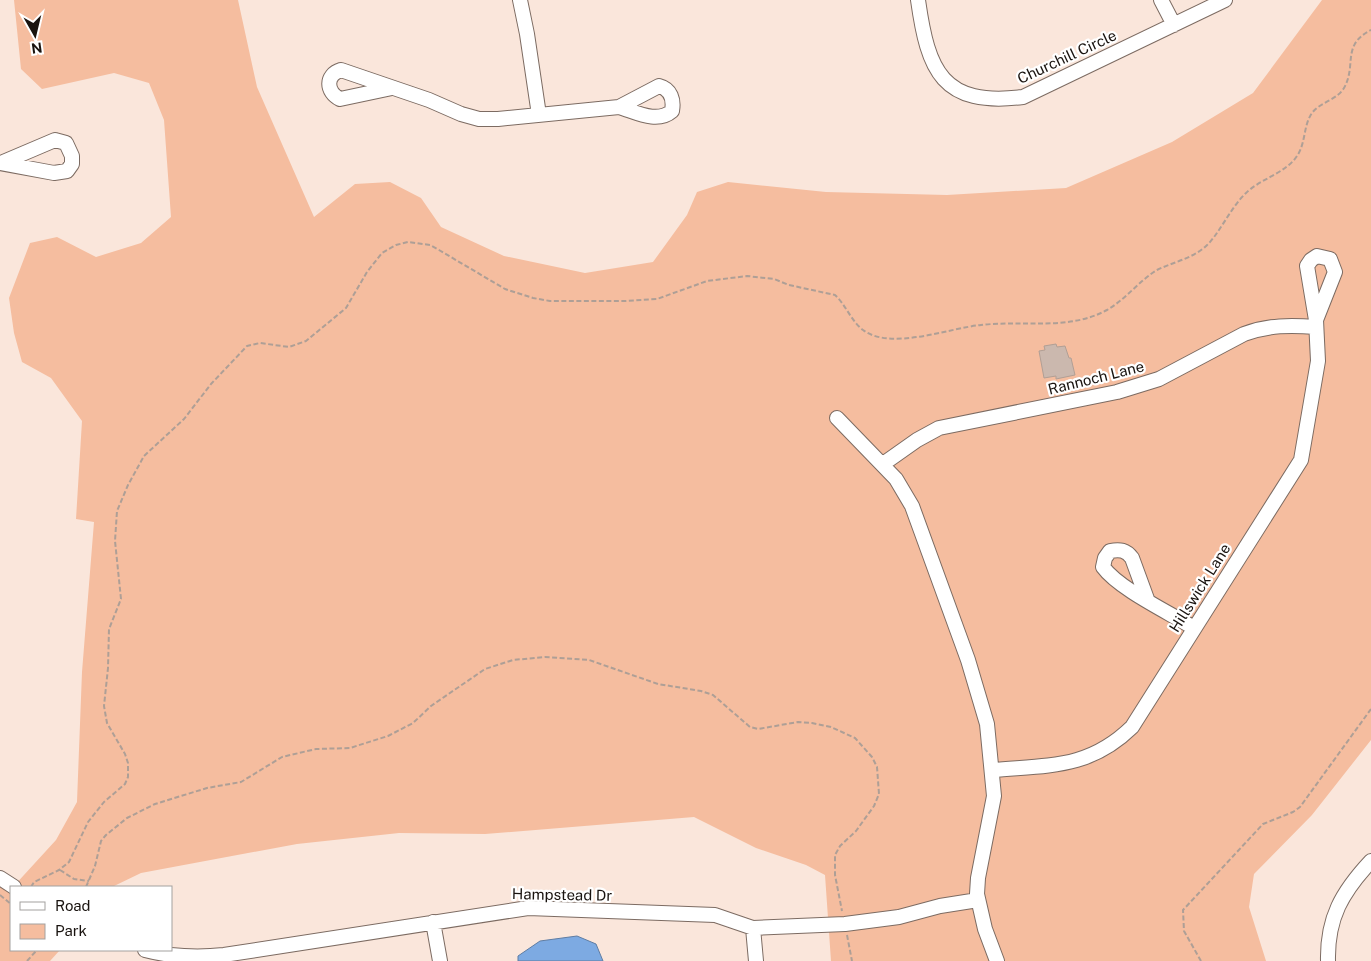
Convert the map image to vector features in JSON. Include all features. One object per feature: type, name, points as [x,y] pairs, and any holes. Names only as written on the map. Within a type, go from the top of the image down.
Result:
[{"type":"street","points":[[520,0],[528,34],[539,115]]},
{"type":"street","name":"Churchill Circle","points":[[918,0],[926,47],[934,67],[949,85],[967,96],[1000,100],[1023,97],[1224,0]]},
{"type":"street","points":[[1161,0],[1174,25]]},
{"type":"street","points":[[392,88],[479,119],[618,107]]},
{"type":"street","name":"Rannoch Lane","points":[[883,464],[916,440],[940,428],[1126,390],[1159,379],[1258,328],[1316,323]]},
{"type":"street","name":"Hillswick Lane","points":[[993,770],[1056,765],[1082,760],[1107,748],[1132,727],[1301,460],[1318,361],[1316,323]]},
{"type":"street","points":[[837,418],[883,464],[896,479],[908,499],[968,660],[987,724],[993,770],[994,796],[978,878],[978,900],[996,961]]},
{"type":"street","points":[[1147,599],[1194,628]]},
{"type":"street","points":[[1328,961],[1328,942],[1332,919],[1341,898],[1371,862]]},
{"type":"street","points":[[0,878],[12,886]]},
{"type":"street","name":"Hampstead Dr","points":[[148,951],[167,958],[224,955],[528,908],[715,915],[753,928],[845,924],[899,917],[940,906],[978,900]]},
{"type":"street","points":[[433,922],[440,961]]},
{"type":"street","points":[[753,928],[756,961]]},
{"type":"path","points":[[32,886],[34,882],[59,870],[74,854],[82,833],[95,812],[120,790],[128,777],[129,770],[125,754],[107,723],[104,706],[109,630],[121,599],[115,541],[115,520],[124,494],[137,467],[151,448],[184,419],[211,384],[241,351],[253,344],[289,347],[306,342],[342,313],[367,272],[388,248],[408,242],[430,245],[505,289],[550,301],[650,300],[672,295],[721,278],[761,276],[835,295],[842,301],[863,330],[884,338],[927,335],[985,324],[1052,323],[1078,320],[1091,317],[1117,304],[1148,276],[1206,246],[1226,215],[1246,193],[1259,182],[1291,163],[1300,150],[1309,118],[1314,111],[1343,90],[1349,75],[1351,50],[1358,38],[1371,30]]},
{"type":"path","points":[[87,886],[96,866],[98,851],[106,835],[127,818],[155,804],[208,788],[242,782],[282,757],[316,749],[350,748],[388,736],[413,723],[442,698],[485,669],[498,664],[529,658],[567,658],[602,663],[658,684],[713,696],[750,727],[758,729],[805,723],[831,727],[856,738],[878,767],[879,794],[874,806],[856,832],[840,846],[835,855],[835,875],[852,961]]},
{"type":"path","points":[[1201,961],[1184,931],[1183,910],[1263,824],[1268,820],[1293,812],[1300,807],[1371,709]]},
{"type":"path","points":[[59,870],[74,879],[90,881]]},
{"type":"path","points":[[0,895],[10,903]]},
{"type":"path","points":[[27,961],[36,951]]},
{"type":"green space","points":[[14,0],[238,0],[257,87],[314,217],[355,184],[390,182],[421,198],[441,227],[504,256],[585,273],[653,262],[687,215],[697,192],[728,182],[826,192],[947,195],[1066,188],[1172,142],[1253,93],[1322,0],[1371,0],[1371,740],[1312,815],[1254,874],[1249,907],[1266,961],[831,961],[825,875],[806,865],[756,848],[694,817],[485,834],[399,833],[297,844],[141,873],[114,886],[14,886],[56,840],[77,802],[82,672],[94,522],[76,519],[82,421],[51,378],[22,362],[14,333],[9,298],[30,243],[57,237],[96,257],[141,243],[171,217],[164,120],[149,83],[114,73],[42,89],[21,69]]},
{"type":"green space","points":[[0,886],[10,889],[10,951],[59,951],[50,961],[0,961]]},
{"type":"water","points":[[577,936],[596,944],[603,961],[518,961],[518,956],[540,941]]},
{"type":"building","points":[[1056,344],[1057,347],[1065,346],[1069,358],[1071,358],[1075,375],[1056,379],[1056,376],[1044,378],[1039,351],[1045,350],[1044,346]]}]
